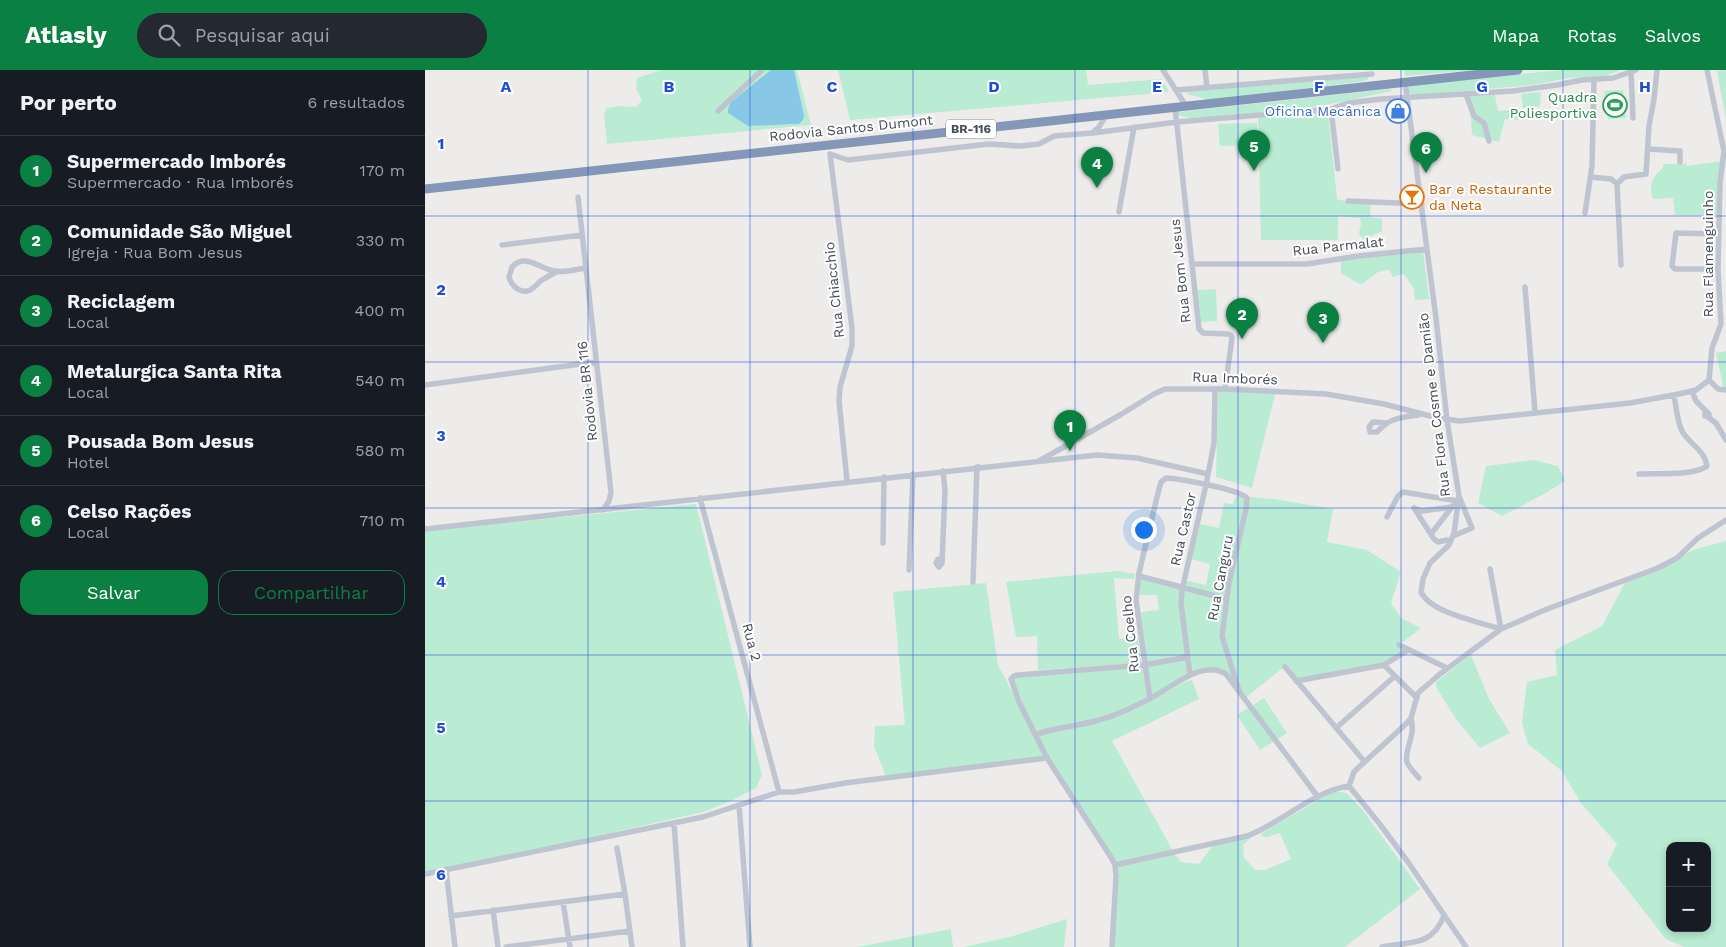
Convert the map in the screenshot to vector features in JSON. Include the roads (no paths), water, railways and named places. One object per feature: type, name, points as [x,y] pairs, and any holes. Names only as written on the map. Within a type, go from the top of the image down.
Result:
[{"type":"highway","name":"Rodovia Santos Dumont","points":[[425,189],[1518,70]]},
{"type":"street","points":[[718,111],[763,70]]},
{"type":"street","points":[[1163,70],[1187,106]]},
{"type":"street","points":[[1205,70],[1207,88]]},
{"type":"street","points":[[1617,184],[1624,178],[1646,174],[1649,126],[1657,70]]},
{"type":"street","name":"Rua Flamenguinho","points":[[1707,70],[1725,151],[1721,184],[1718,268],[1721,324],[1711,353],[1709,380]]},
{"type":"street","points":[[1092,133],[1177,122],[1331,109],[1348,103],[1557,85],[1582,80],[1613,78],[1634,71],[1633,118]]},
{"type":"street","points":[[1176,90],[1372,72],[1376,85]]},
{"type":"street","points":[[1585,213],[1593,154],[1594,80]]},
{"type":"street","name":"Rua Flora Cosme e Damião","points":[[1405,82],[1422,204],[1447,420],[1459,498],[1449,545],[1430,563],[1421,587],[1422,595],[1428,601],[1450,613],[1501,629]]},
{"type":"street","points":[[1466,94],[1474,116],[1483,123],[1489,140]]},
{"type":"street","name":"Rua Bom Jesus","points":[[1175,106],[1200,331],[1205,334],[1228,334],[1232,336],[1225,389]]},
{"type":"street","points":[[1331,109],[1338,169]]},
{"type":"street","points":[[1092,133],[1099,127],[1107,114]]},
{"type":"street","points":[[1119,212],[1134,127]]},
{"type":"street","name":"Rua Chiacchio","points":[[847,481],[839,396],[852,346],[852,328],[831,154],[851,160],[989,144],[1034,145],[1054,136],[1092,133]]},
{"type":"street","points":[[1648,149],[1680,152],[1680,162]]},
{"type":"street","points":[[1591,177],[1611,179],[1617,184],[1621,265]]},
{"type":"street","name":"Rodovia BR 116","points":[[578,197],[611,492],[609,501],[603,510]]},
{"type":"street","points":[[1348,201],[1422,204]]},
{"type":"street","points":[[1718,268],[1675,269],[1672,266],[1676,233],[1719,234]]},
{"type":"street","points":[[502,245],[582,235]]},
{"type":"street","name":"Rua Parmalat","points":[[1192,264],[1307,264],[1353,256],[1427,249]]},
{"type":"street","points":[[556,272],[540,267],[530,261],[522,260],[514,265],[509,276],[514,286],[519,290],[525,291],[532,289],[539,282],[556,272],[586,268]]},
{"type":"street","points":[[1525,288],[1535,412]]},
{"type":"street","points":[[425,384],[597,362]]},
{"type":"street","points":[[1447,420],[1460,421],[1630,402],[1692,390],[1705,385],[1709,380],[1718,389],[1726,390]]},
{"type":"street","name":"Rua Imborés","points":[[1039,461],[1159,391],[1174,388],[1331,395],[1384,404],[1447,420]]},
{"type":"street","name":"Rua Castor","points":[[1191,675],[1181,604],[1182,587],[1208,474],[1213,443],[1215,389]]},
{"type":"street","points":[[1692,390],[1696,401],[1716,423],[1726,440]]},
{"type":"street","points":[[1639,474],[1691,471],[1707,466],[1707,462],[1699,449],[1682,431],[1674,395]]},
{"type":"street","points":[[1386,423],[1399,418],[1423,414]]},
{"type":"street","points":[[425,530],[847,481],[1097,455],[1137,458],[1208,474]]},
{"type":"street","points":[[973,582],[975,505],[977,467],[979,467]]},
{"type":"street","points":[[941,559],[945,498],[943,471]]},
{"type":"street","points":[[909,570],[913,474]]},
{"type":"street","points":[[883,543],[885,477]]},
{"type":"street","name":"Rua Coelho","points":[[1150,699],[1136,600],[1139,576],[1157,497],[1163,480],[1168,478],[1206,485]]},
{"type":"street","name":"Rua Canguru","points":[[1206,485],[1242,494],[1247,498],[1227,599],[1222,636],[1239,691]]},
{"type":"street","points":[[1387,517],[1398,496],[1403,492],[1459,498]]},
{"type":"street","name":"Rua 2","points":[[701,498],[779,792]]},
{"type":"street","points":[[1452,507],[1422,511],[1414,508],[1434,539],[1438,542],[1472,528],[1459,498]]},
{"type":"street","points":[[1431,534],[1459,498]]},
{"type":"street","points":[[1419,778],[1411,769],[1407,760],[1413,733],[1411,718],[1418,693],[1447,668],[1501,629],[1547,609],[1658,568],[1677,558],[1698,538],[1726,520]]},
{"type":"street","points":[[1490,569],[1501,629]]},
{"type":"street","points":[[1139,576],[1227,599]]},
{"type":"street","points":[[1399,646],[1447,668]]},
{"type":"street","points":[[1296,681],[1384,666],[1408,650]]},
{"type":"street","points":[[1113,947],[1115,865],[1047,758],[1010,682],[1013,676],[1144,665],[1188,657]]},
{"type":"street","points":[[1384,666],[1417,698]]},
{"type":"street","points":[[1285,667],[1364,761]]},
{"type":"street","points":[[1035,735],[1053,729],[1105,718],[1150,699],[1191,675],[1205,669],[1218,669],[1226,674],[1318,797]]},
{"type":"street","points":[[1336,728],[1395,676]]},
{"type":"street","points":[[1349,786],[1354,772],[1364,761],[1411,718]]},
{"type":"street","points":[[425,874],[703,817],[779,792],[794,792],[845,783],[1047,758]]},
{"type":"street","points":[[1115,865],[1247,836],[1274,824],[1318,797],[1335,789],[1349,786]]},
{"type":"street","points":[[1349,786],[1391,838],[1466,947]]},
{"type":"street","points":[[739,805],[750,947]]},
{"type":"street","points":[[674,823],[683,947]]},
{"type":"street","points":[[617,848],[632,947]]},
{"type":"street","points":[[446,869],[455,947]]},
{"type":"street","points":[[451,916],[625,894]]},
{"type":"street","points":[[563,902],[569,947]]},
{"type":"street","points":[[493,910],[498,947]]},
{"type":"street","points":[[1382,947],[1410,946],[1431,938],[1437,933],[1444,916]]},
{"type":"street","points":[[506,947],[630,931]]},
{"type":"water","points":[[771,70],[794,70],[804,115],[803,120],[799,124],[748,126],[728,113],[731,102]]},
{"type":"place","name":"Quadra Poliesportiva","points":[[1615,105]]},
{"type":"place","name":"Oficina Mecânica","points":[[1398,111]]},
{"type":"place","name":"Pousada Bom Jesus","points":[[1254,171]]},
{"type":"place","name":"Celso Rações","points":[[1426,173]]},
{"type":"place","name":"Metalurgica Santa Rita","points":[[1097,188]]},
{"type":"place","name":"Bar e Restaurante da Neta","points":[[1412,197]]},
{"type":"place","name":"Comunidade São Miguel","points":[[1242,339]]},
{"type":"place","name":"Reciclagem","points":[[1323,343]]},
{"type":"place","name":"Supermercado Imborés","points":[[1070,451]]}]
